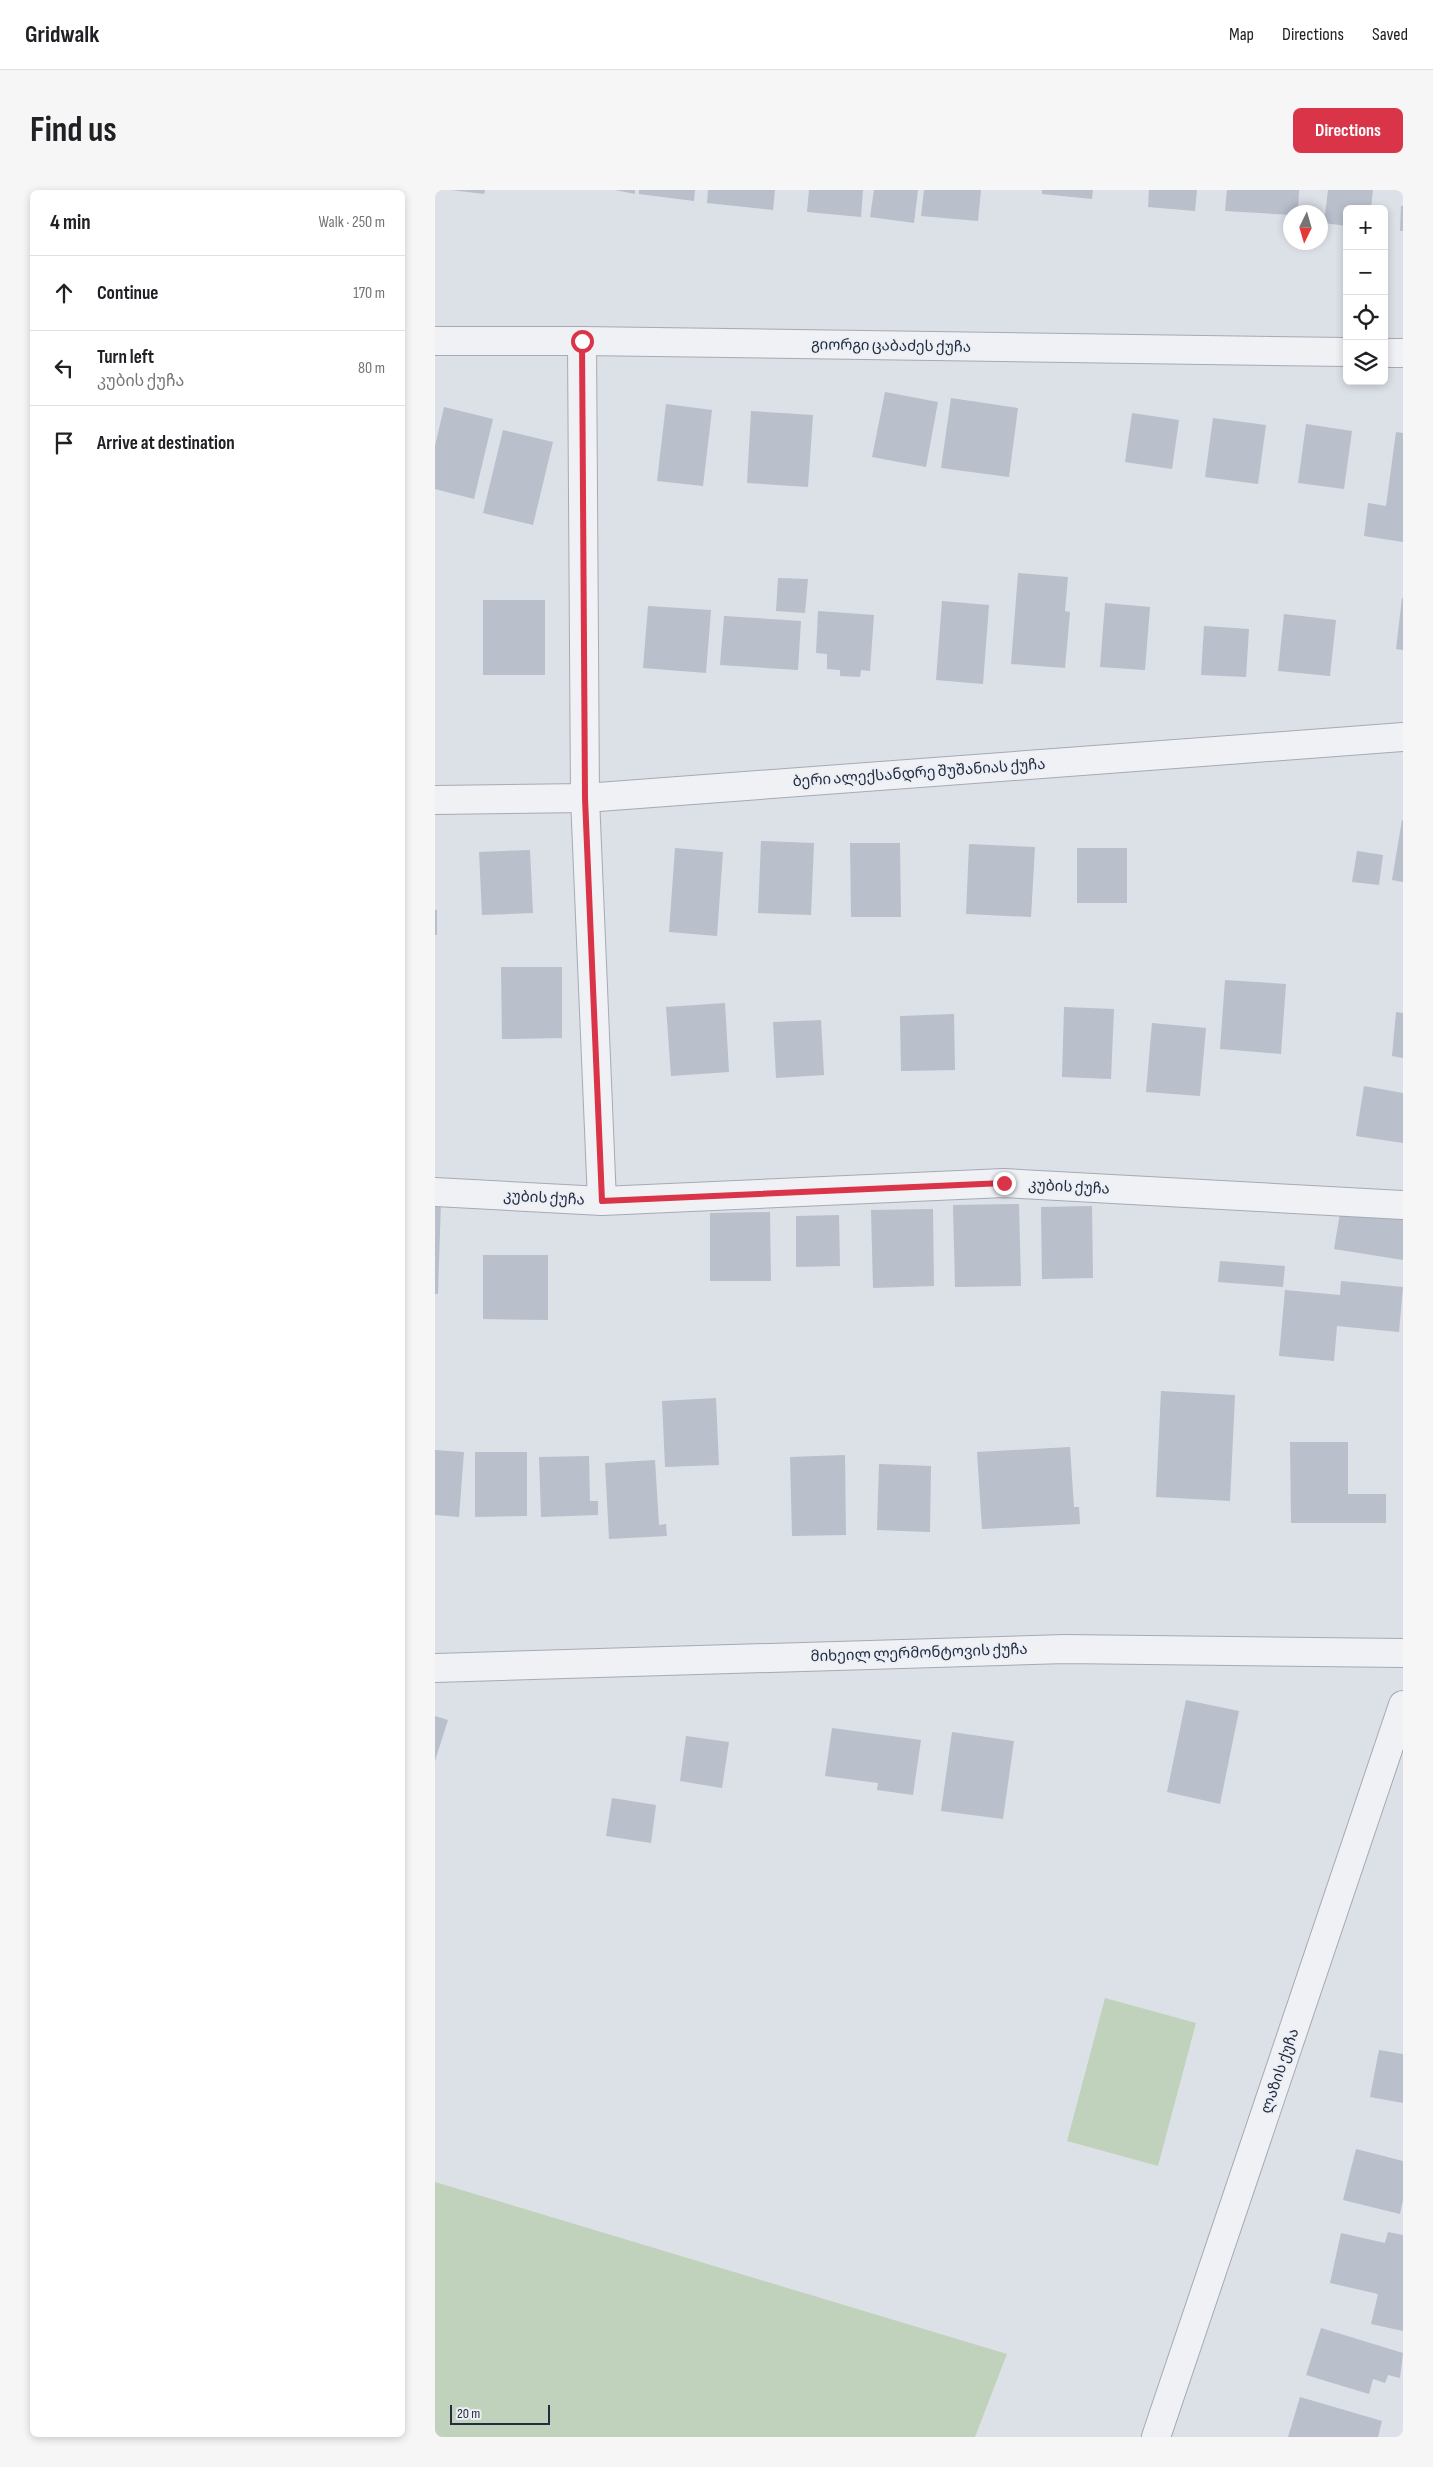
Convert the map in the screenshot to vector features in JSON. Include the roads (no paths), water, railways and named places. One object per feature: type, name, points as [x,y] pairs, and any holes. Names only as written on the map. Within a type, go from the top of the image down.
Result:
[{"type":"street","name":"გიორგი ცაბაძეს ქუჩა","points":[[435,341],[582,341],[1343,352]]},
{"type":"street","points":[[582,341],[585,798],[602,1201]]},
{"type":"street","points":[[1388,353],[1403,353]]},
{"type":"street","name":"ბერი ალექსანდრე შუშანიას ქუჩა","points":[[435,800],[585,798],[1403,737]]},
{"type":"street","name":"კუბის ქუჩა","points":[[435,1192],[602,1201],[1004,1183],[1403,1205]]},
{"type":"street","name":"მიხეილ ლერმონტოვის ქუჩა","points":[[435,1668],[1065,1649],[1403,1653]]},
{"type":"street","name":"ლაზის ქუჩა","points":[[1156,2437],[1403,1705]]}]
